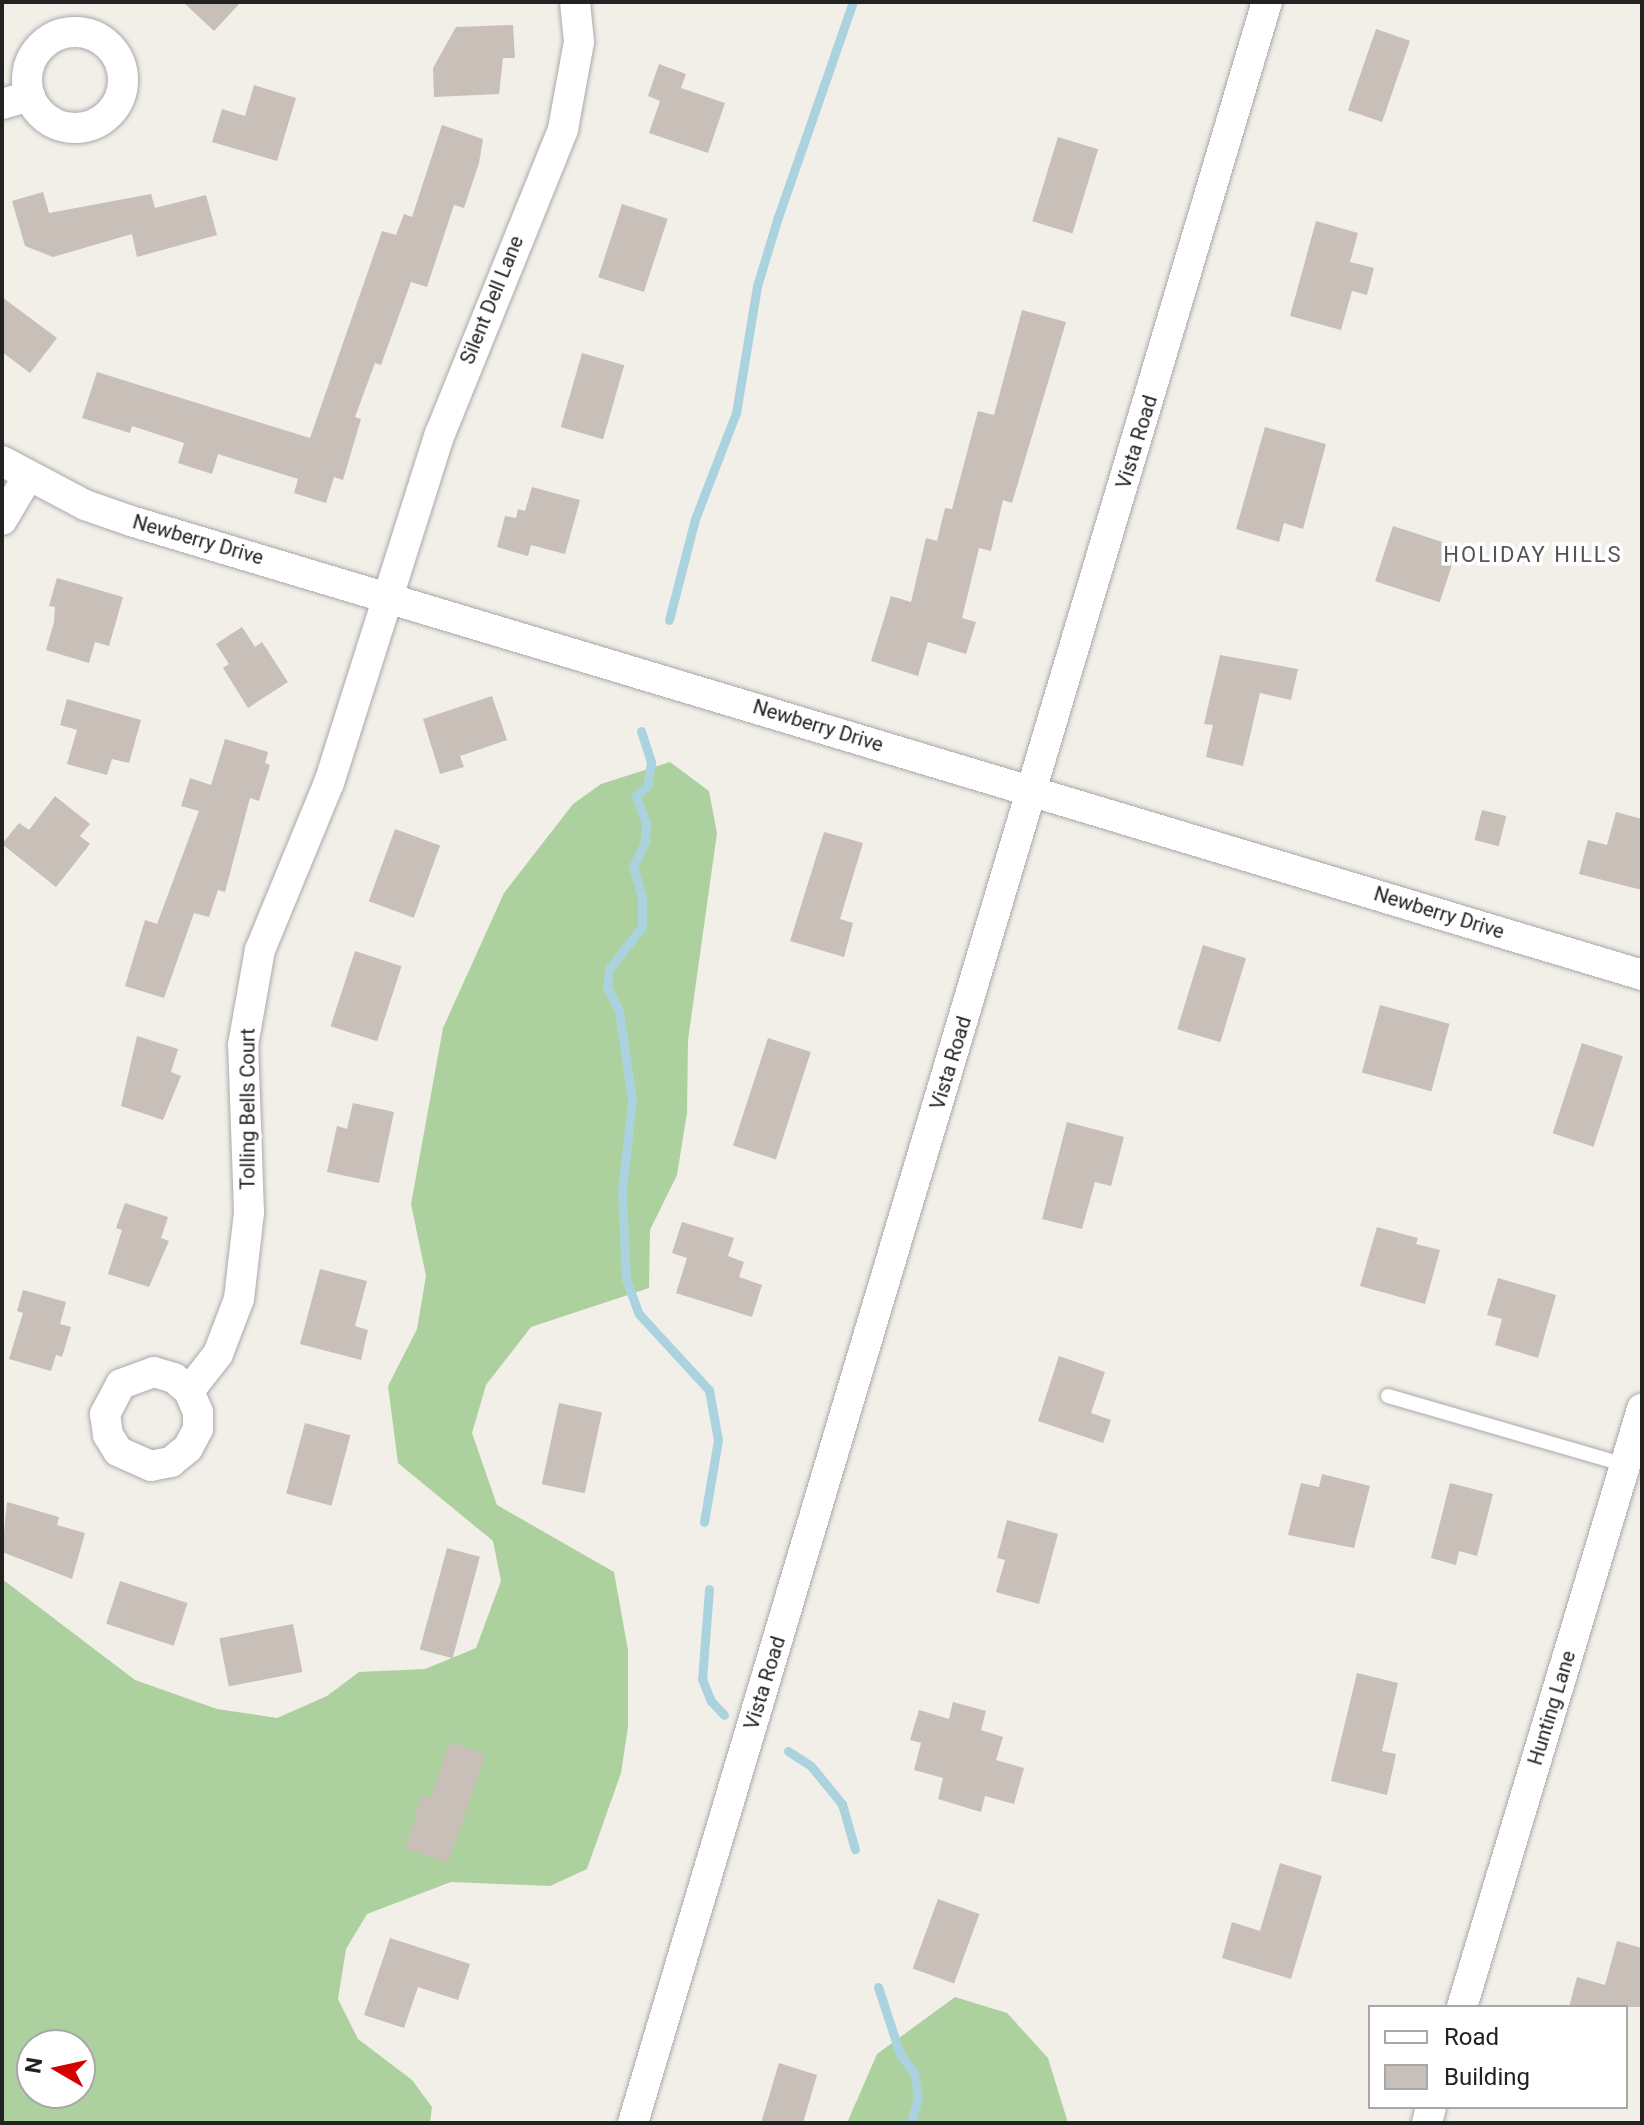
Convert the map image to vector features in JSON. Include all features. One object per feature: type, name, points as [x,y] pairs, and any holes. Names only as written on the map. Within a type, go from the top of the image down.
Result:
[{"type":"street","name":"Silent Dell Lane","points":[[391,597],[445,420],[563,129],[579,42],[575,2]]},
{"type":"street","name":"Vista Road","points":[[633,2123],[1267,2]]},
{"type":"street","name":"Newberry Drive","points":[[14,469],[131,521],[1642,975]]},
{"type":"street","points":[[2,520],[14,469]]},
{"type":"street","name":"Tolling Bells Court","points":[[189,1391],[228,1334],[246,1257],[243,1045],[260,950],[329,783],[391,597]]},
{"type":"street","name":"Hunting Lane","points":[[1463,2005],[1642,1409]]},
{"type":"lane","points":[[1388,1396],[1625,1465]]},
{"type":"green space","points":[[670,762],[709,791],[717,833],[688,1040],[687,1113],[677,1175],[650,1230],[649,1288],[531,1327],[486,1385],[472,1433],[497,1505],[614,1572],[628,1650],[628,1727],[621,1773],[587,1869],[550,1886],[451,1882],[367,1914],[346,1949],[338,1999],[358,2039],[412,2080],[432,2107],[430,2123],[2,2123],[2,1579],[135,1680],[217,1709],[277,1718],[327,1696],[359,1672],[425,1669],[476,1648],[501,1581],[493,1541],[398,1463],[388,1386],[417,1329],[426,1276],[411,1204],[443,1028],[504,893],[573,804],[601,784]]},
{"type":"green space","points":[[955,1997],[1007,2013],[1048,2058],[1068,2123],[847,2123],[877,2054]]},
{"type":"building","points":[[183,2],[241,2],[214,31]]},
{"type":"building","points":[[513,25],[515,58],[503,58],[499,94],[434,97],[433,68],[456,27]]},
{"type":"building","points":[[1376,29],[1410,41],[1382,122],[1348,110]]},
{"type":"building","points":[[659,64],[686,74],[681,88],[725,103],[708,153],[649,133],[660,101],[648,96]]},
{"type":"building","points":[[254,85],[296,98],[277,161],[212,142],[222,109],[245,116]]},
{"type":"building","points":[[442,125],[483,139],[479,163],[464,208],[454,205],[427,287],[411,282],[381,365],[375,363],[355,417],[361,419],[343,480],[334,477],[326,503],[294,493],[298,479],[218,454],[212,474],[178,463],[184,443],[132,426],[130,433],[82,418],[97,372],[310,438],[382,231],[396,235],[404,214],[412,217]]},
{"type":"building","points":[[1058,137],[1098,149],[1072,233],[1032,221]]},
{"type":"building","points":[[43,192],[49,213],[151,194],[155,208],[206,195],[217,235],[137,257],[132,234],[53,257],[25,246],[12,201]]},
{"type":"building","points":[[622,204],[668,219],[644,292],[598,277]]},
{"type":"building","points":[[1316,221],[1358,233],[1350,262],[1374,268],[1367,295],[1352,291],[1341,330],[1290,316]]},
{"type":"building","points":[[2,297],[57,338],[30,373],[2,352]]},
{"type":"building","points":[[1022,310],[1066,322],[1012,503],[1003,500],[991,551],[979,548],[962,618],[976,622],[966,654],[928,642],[918,676],[871,661],[891,596],[911,602],[926,538],[937,541],[945,508],[952,509],[978,411],[994,415]]},
{"type":"building","points":[[582,353],[624,365],[603,439],[561,427]]},
{"type":"building","points":[[1265,427],[1326,444],[1303,529],[1284,523],[1279,542],[1236,529]]},
{"type":"building","points":[[532,487],[580,500],[565,554],[531,545],[528,556],[497,547],[505,516],[516,518],[518,509],[525,511]]},
{"type":"building","points":[[1393,526],[1458,547],[1440,602],[1375,581]]},
{"type":"building","points":[[57,578],[123,597],[109,646],[95,642],[89,663],[46,650],[54,622],[55,607],[49,606]]},
{"type":"building","points":[[242,627],[255,647],[262,642],[288,682],[248,708],[223,668],[229,664],[216,644]]},
{"type":"building","points":[[1220,655],[1298,669],[1291,700],[1260,693],[1243,766],[1206,757],[1213,725],[1204,724]]},
{"type":"building","points":[[492,696],[507,740],[460,756],[464,767],[440,774],[423,719]]},
{"type":"building","points":[[67,699],[141,720],[129,763],[112,759],[107,775],[67,764],[77,730],[60,725]]},
{"type":"building","points":[[225,739],[268,752],[265,763],[270,765],[259,801],[250,798],[225,892],[218,890],[209,917],[194,913],[164,998],[125,986],[145,920],[157,924],[199,811],[181,806],[190,778],[211,785]]},
{"type":"building","points":[[55,796],[90,824],[80,836],[90,844],[56,887],[2,844],[19,823],[29,830]]},
{"type":"building","points":[[1482,810],[1506,816],[1499,846],[1475,840]]},
{"type":"building","points":[[1616,812],[1642,819],[1642,890],[1579,874],[1588,840],[1607,845]]},
{"type":"building","points":[[395,829],[440,845],[414,918],[369,901]]},
{"type":"building","points":[[824,832],[863,843],[840,919],[853,923],[844,957],[790,941]]},
{"type":"building","points":[[1203,945],[1246,958],[1220,1042],[1177,1029]]},
{"type":"building","points":[[355,951],[402,966],[377,1041],[331,1026]]},
{"type":"building","points":[[1380,1005],[1450,1024],[1431,1091],[1362,1073]]},
{"type":"building","points":[[137,1036],[178,1049],[171,1072],[181,1076],[163,1120],[121,1106]]},
{"type":"building","points":[[768,1038],[811,1052],[776,1159],[733,1145]]},
{"type":"building","points":[[1582,1043],[1623,1056],[1594,1147],[1553,1133]]},
{"type":"building","points":[[353,1103],[394,1112],[379,1183],[327,1172],[337,1126],[347,1129]]},
{"type":"building","points":[[1067,1122],[1124,1137],[1111,1186],[1095,1182],[1082,1229],[1042,1219]]},
{"type":"building","points":[[125,1203],[168,1217],[161,1238],[169,1241],[149,1287],[108,1274],[122,1230],[116,1228]]},
{"type":"building","points":[[682,1222],[734,1238],[728,1256],[744,1262],[739,1277],[762,1285],[752,1317],[676,1293],[687,1258],[672,1253]]},
{"type":"building","points":[[1377,1227],[1418,1238],[1416,1244],[1440,1250],[1425,1304],[1360,1286]]},
{"type":"building","points":[[320,1269],[367,1281],[355,1326],[368,1330],[361,1360],[300,1344]]},
{"type":"building","points":[[1498,1278],[1556,1295],[1538,1358],[1495,1345],[1502,1319],[1487,1315]]},
{"type":"building","points":[[23,1290],[66,1302],[60,1324],[71,1327],[62,1357],[56,1355],[51,1371],[9,1359],[23,1313],[17,1311]]},
{"type":"building","points":[[1059,1356],[1105,1372],[1091,1413],[1111,1420],[1103,1443],[1038,1421]]},
{"type":"building","points":[[559,1403],[602,1412],[585,1493],[542,1484]]},
{"type":"building","points":[[305,1423],[350,1435],[332,1506],[286,1494]]},
{"type":"building","points":[[1322,1474],[1370,1486],[1354,1548],[1288,1535],[1301,1483],[1319,1487]]},
{"type":"building","points":[[1450,1483],[1493,1494],[1477,1556],[1459,1551],[1456,1565],[1431,1558]]},
{"type":"building","points":[[7,1502],[59,1517],[57,1525],[85,1533],[72,1579],[2,1552]]},
{"type":"building","points":[[1007,1520],[1058,1534],[1039,1604],[996,1592],[1005,1560],[997,1558]]},
{"type":"building","points":[[447,1548],[480,1557],[453,1658],[420,1649]]},
{"type":"building","points":[[120,1581],[188,1603],[174,1646],[106,1624]]},
{"type":"building","points":[[293,1624],[302,1672],[229,1686],[219,1638]]},
{"type":"building","points":[[1357,1673],[1398,1683],[1382,1751],[1396,1754],[1387,1795],[1331,1781]]},
{"type":"building","points":[[953,1702],[986,1711],[981,1730],[1003,1737],[996,1760],[1024,1768],[1014,1804],[985,1796],[981,1812],[938,1799],[943,1778],[914,1770],[921,1743],[910,1740],[919,1710],[949,1719]]},
{"type":"building","points":[[450,1742],[485,1754],[448,1863],[405,1848],[422,1795],[431,1798]]},
{"type":"building","points":[[1280,1863],[1322,1876],[1291,1979],[1222,1958],[1232,1922],[1260,1931]]},
{"type":"building","points":[[938,1899],[979,1914],[954,1984],[913,1969]]},
{"type":"building","points":[[390,1938],[470,1964],[458,2000],[418,1987],[404,2028],[364,2015]]},
{"type":"building","points":[[1617,1941],[1642,1948],[1642,2007],[1570,2005],[1577,1977],[1605,1985]]},
{"type":"building","points":[[779,2063],[817,2075],[803,2123],[761,2123]]},
{"type":"waterway","points":[[669,620],[695,519],[736,413],[757,286],[853,2]]},
{"type":"waterway","points":[[641,731],[651,762],[647,786],[636,796],[646,824],[645,842],[633,867],[642,896],[642,927],[609,969],[607,987],[619,1011],[632,1100],[622,1192],[626,1279],[639,1314],[709,1390],[718,1440],[704,1522]]},
{"type":"waterway","points":[[709,1589],[702,1679],[711,1701],[724,1715]]},
{"type":"waterway","points":[[788,1751],[811,1766],[842,1804],[855,1849]]},
{"type":"waterway","points":[[878,1987],[900,2054],[914,2073],[918,2097],[911,2123]]},
{"type":"district","name":"HOLIDAY HILLS","points":[[1533,555]]}]
